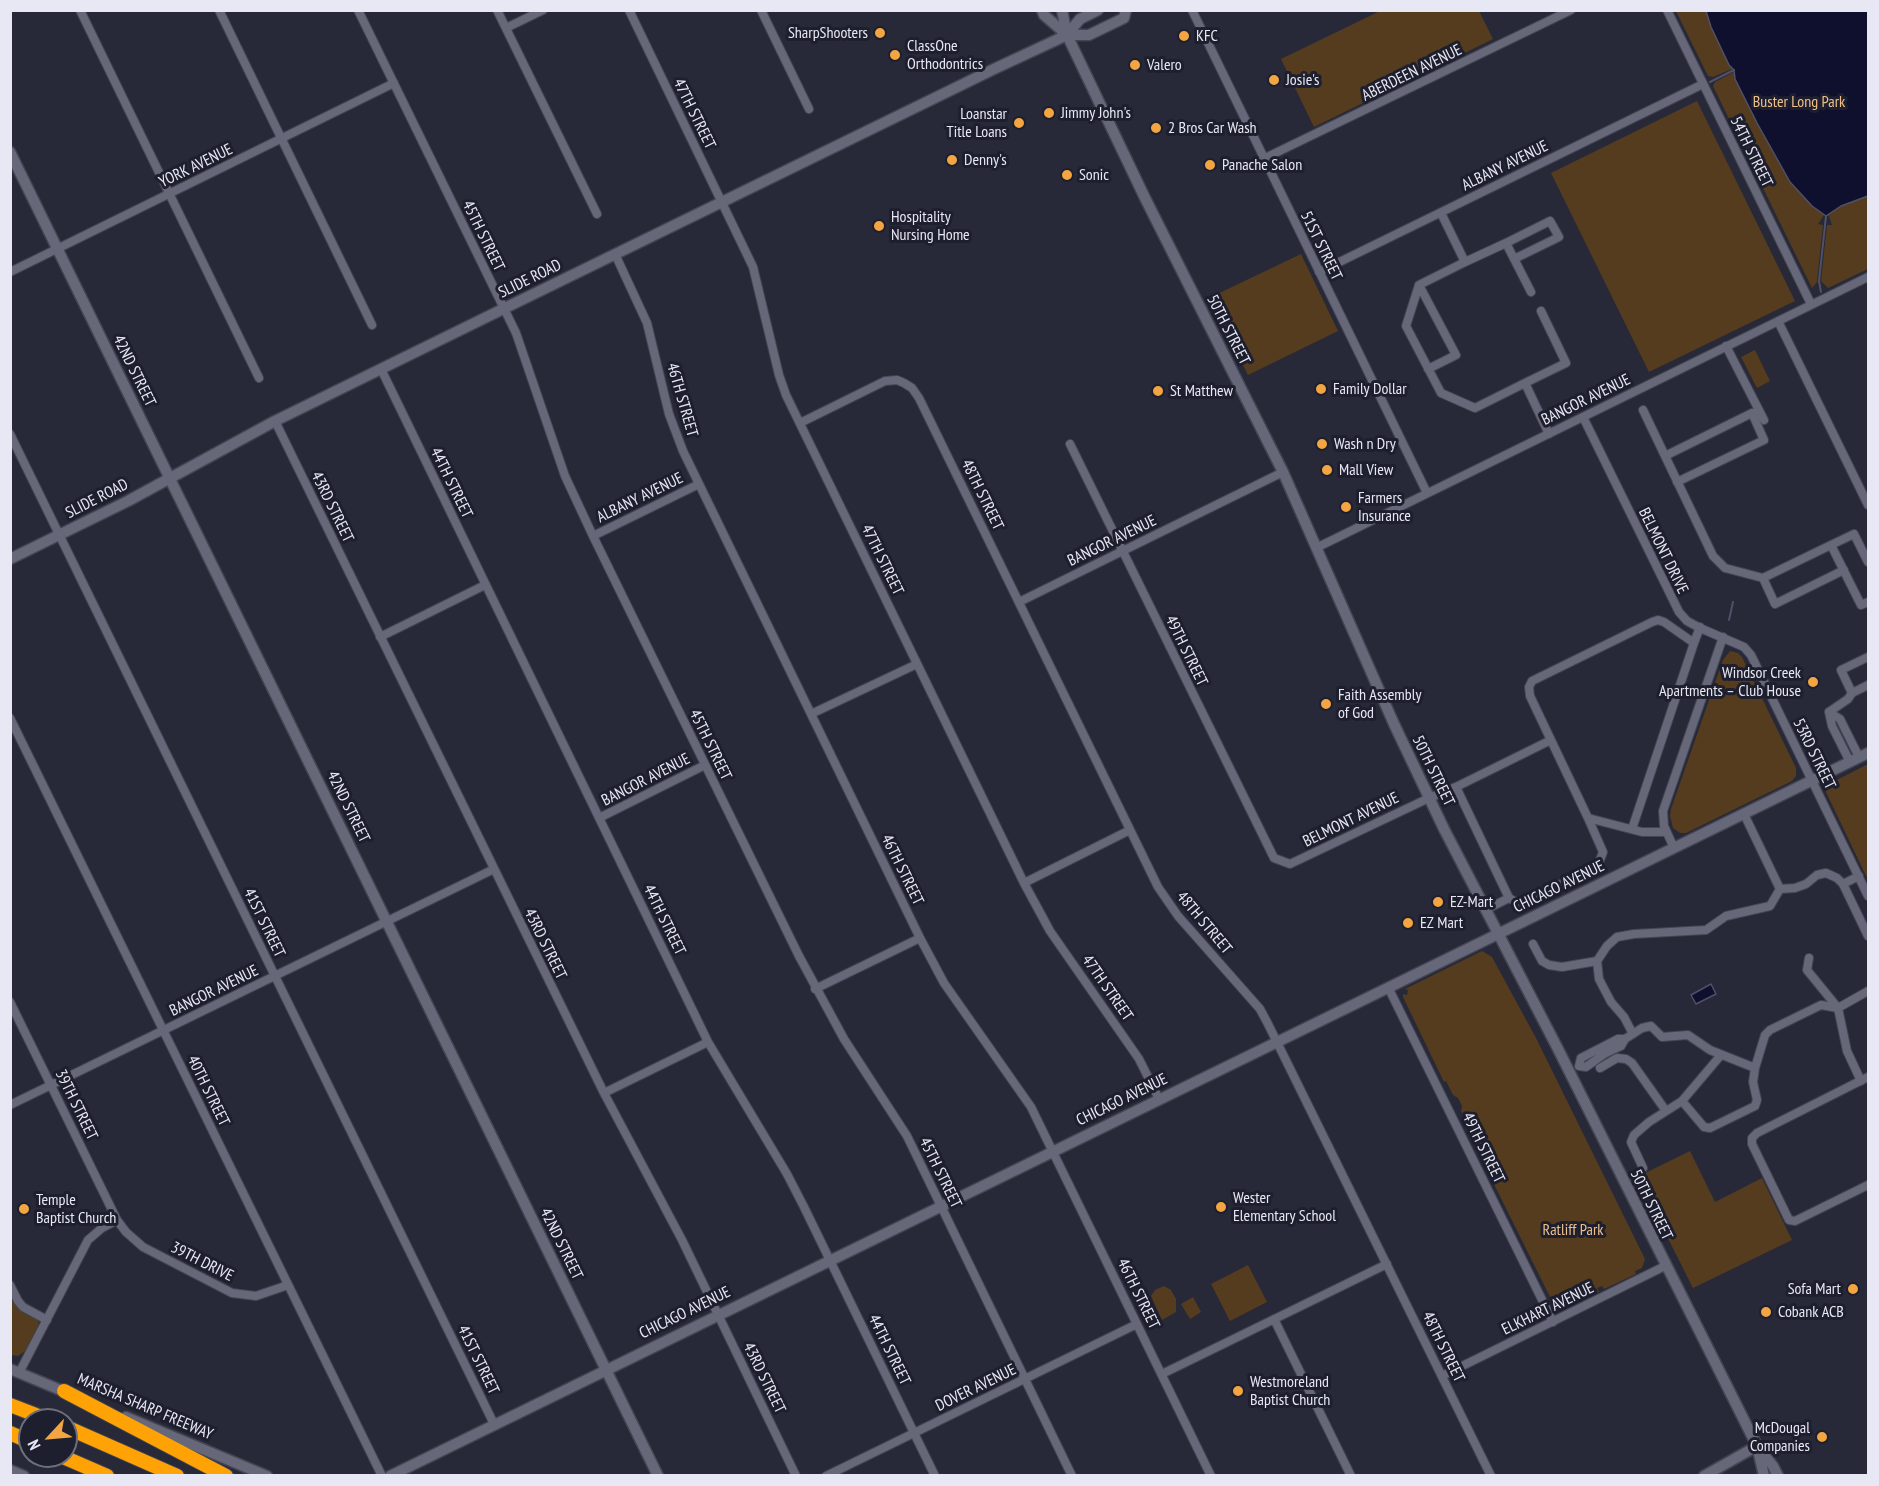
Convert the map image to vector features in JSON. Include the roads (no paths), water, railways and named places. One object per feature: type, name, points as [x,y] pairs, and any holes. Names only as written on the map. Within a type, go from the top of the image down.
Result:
[{"type":"highway","points":[[64,1391],[226,1476]]},
{"type":"highway","points":[[78,1432],[177,1476]]},
{"type":"highway","points":[[78,1463],[107,1476]]},
{"type":"main road","name":"50TH STREET","points":[[1042,10],[1044,15],[1067,35]]},
{"type":"main road","name":"50TH STREET","points":[[1062,10],[1067,35],[1282,472],[1429,798],[1757,1446],[1778,1476]]},
{"type":"main road","name":"SLIDE ROAD","points":[[1067,35],[1080,19],[1098,10]]},
{"type":"main road","name":"SLIDE ROAD","points":[[10,559],[381,369],[986,73],[1067,35],[1089,35],[1124,18],[1126,10]]},
{"type":"main road","name":"42ND STREET","points":[[10,152],[658,1476]]},
{"type":"main road","name":"CHICAGO AVENUE","points":[[390,1476],[829,1259],[1859,757]]},
{"type":"main road","name":"MARSHA SHARP FREEWAY","points":[[15,1371],[267,1476]]},
{"type":"main road","name":"50TH STREET","points":[[1757,1446],[1764,1476]]},
{"type":"main road","points":[[1704,1476],[1757,1446]]},
{"type":"main road","points":[[10,1470],[24,1476]]},
{"type":"street","points":[[80,10],[260,378]]},
{"type":"street","points":[[219,10],[372,324]]},
{"type":"street","name":"45TH STREET","points":[[358,10],[516,333],[564,476],[593,536],[815,988],[844,1039],[907,1136],[1072,1476]]},
{"type":"street","points":[[497,10],[597,214]]},
{"type":"street","points":[[506,28],[543,10]]},
{"type":"street","name":"47TH STREET","points":[[629,10],[753,267],[778,375],[917,664],[1024,883],[1050,931],[1139,1059],[1159,1099]]},
{"type":"street","points":[[761,10],[809,110]]},
{"type":"street","name":"51ST STREET","points":[[1192,10],[1427,493]]},
{"type":"street","name":"ABERDEEN AVENUE","points":[[1263,159],[1571,10]]},
{"type":"street","name":"54TH STREET","points":[[1667,10],[1811,304]]},
{"type":"street","name":"YORK AVENUE","points":[[10,272],[393,83]]},
{"type":"street","name":"ALBANY AVENUE","points":[[1319,272],[1703,84]]},
{"type":"street","points":[[1441,213],[1465,262]]},
{"type":"street","points":[[1514,259],[1559,237],[1550,221],[1419,285],[1406,326],[1441,393],[1475,408],[1566,363],[1541,311]]},
{"type":"street","points":[[1506,243],[1531,292]]},
{"type":"street","name":"46TH STREET","points":[[615,254],[647,323],[674,430],[920,938],[944,983],[1031,1107],[1211,1476]]},
{"type":"street","name":"BANGOR AVENUE","points":[[1316,548],[1869,277]]},
{"type":"street","points":[[1419,285],[1456,355],[1428,369]]},
{"type":"street","points":[[1778,321],[1869,505]]},
{"type":"street","points":[[1726,346],[1764,420]]},
{"type":"street","name":"44TH STREET","points":[[381,369],[708,1042],[787,1174],[935,1476]]},
{"type":"street","name":"48TH STREET","points":[[800,423],[885,381],[897,380],[904,383],[912,388],[919,398],[1168,903],[1260,1009],[1491,1476]]},
{"type":"street","points":[[1525,383],[1549,434]]},
{"type":"street","points":[[1643,410],[1713,556],[1725,568],[1763,578],[1854,534],[1869,562]]},
{"type":"street","points":[[1665,456],[1752,413],[1764,440],[1677,482]]},
{"type":"street","name":"BELMONT DRIVE","points":[[1583,417],[1672,600],[1687,621],[1723,637]]},
{"type":"street","name":"43RD STREET","points":[[276,421],[604,1093],[682,1240],[796,1476]]},
{"type":"street","name":"41ST STREET","points":[[10,434],[494,1424]]},
{"type":"street","name":"49TH STREET","points":[[1070,444],[1270,852],[1274,858],[1284,863]]},
{"type":"street","name":"BANGOR AVENUE","points":[[1019,602],[1282,472]]},
{"type":"street","name":"ALBANY AVENUE","points":[[593,536],[699,484]]},
{"type":"street","points":[[1831,545],[1861,605],[1869,602]]},
{"type":"street","points":[[1763,578],[1775,604],[1844,570]]},
{"type":"street","points":[[380,637],[485,585]]},
{"type":"street","points":[[1456,787],[1509,898],[1518,903],[1597,868],[1603,852],[1530,696],[1529,687],[1532,681],[1658,620],[1694,643]]},
{"type":"street","points":[[1632,829],[1700,627]]},
{"type":"street","points":[[1674,848],[1664,826],[1664,811],[1723,637]]},
{"type":"street","name":"53RD STREET","points":[[1723,637],[1744,647],[1751,655],[1869,896]]},
{"type":"street","points":[[1852,693],[1841,670],[1869,657]]},
{"type":"street","points":[[811,714],[917,664]]},
{"type":"street","points":[[1859,757],[1832,726],[1829,712],[1848,699],[1852,693],[1869,685]]},
{"type":"street","name":"40TH STREET","points":[[10,718],[381,1476]]},
{"type":"street","name":"BELMONT AVENUE","points":[[1284,863],[1290,864],[1305,858],[1551,740]]},
{"type":"street","name":"BANGOR AVENUE","points":[[599,818],[705,765]]},
{"type":"street","points":[[1744,814],[1780,889]]},
{"type":"street","points":[[1588,818],[1642,832],[1666,832]]},
{"type":"street","points":[[1024,883],[1130,830]]},
{"type":"street","name":"BANGOR AVENUE","points":[[10,1105],[494,869]]},
{"type":"street","points":[[1780,889],[1795,888],[1806,884],[1817,875],[1826,873],[1837,878],[1843,884],[1869,936]]},
{"type":"street","points":[[1843,884],[1859,876]]},
{"type":"street","points":[[1633,1034],[1624,1017],[1607,996],[1599,979],[1598,961],[1607,946],[1617,937],[1634,934],[1706,930],[1726,916],[1770,906],[1780,889]]},
{"type":"street","points":[[1485,910],[1509,898]]},
{"type":"street","points":[[815,988],[920,938]]},
{"type":"street","points":[[1533,944],[1542,961],[1549,965],[1562,967],[1598,961]]},
{"type":"street","points":[[1809,958],[1807,970],[1838,1008],[1847,1051],[1865,1079],[1757,1133],[1752,1138],[1752,1144],[1790,1220],[1795,1221],[1869,1185]]},
{"type":"street","name":"49TH STREET","points":[[1388,987],[1553,1322]]},
{"type":"street","points":[[1682,1101],[1704,1127],[1710,1128],[1755,1106],[1757,1100],[1753,1082],[1765,1035],[1770,1030],[1821,1005],[1838,1008],[1869,991]]},
{"type":"street","name":"39TH STREET","points":[[10,1002],[117,1220]]},
{"type":"street","points":[[1625,1040],[1618,1039],[1600,1047],[1581,1058],[1579,1066],[1587,1067],[1604,1054],[1622,1046],[1625,1040],[1642,1028],[1651,1026],[1662,1037],[1688,1035],[1721,1054],[1755,1068]]},
{"type":"street","points":[[604,1093],[708,1042]]},
{"type":"street","points":[[1643,1168],[1631,1142],[1634,1135],[1649,1122],[1682,1101],[1721,1054]]},
{"type":"street","points":[[1600,1068],[1617,1058],[1626,1059],[1632,1063],[1666,1111]]},
{"type":"street","points":[[15,1371],[47,1320],[88,1240],[102,1228],[117,1220]]},
{"type":"street","name":"39TH DRIVE","points":[[117,1220],[126,1232],[143,1247],[232,1293],[256,1296],[288,1285]]},
{"type":"street","points":[[1162,1374],[1387,1264]]},
{"type":"street","name":"ELKHART AVENUE","points":[[1442,1376],[1665,1266]]},
{"type":"street","points":[[10,1285],[23,1307],[47,1320]]},
{"type":"street","points":[[1274,1319],[1351,1476]]},
{"type":"street","name":"DOVER AVENUE","points":[[826,1476],[1137,1324]]},
{"type":"waterway","points":[[1710,82],[1734,70]]},
{"type":"waterway","points":[[1821,292],[1819,281],[1826,216]]},
{"type":"waterway","points":[[1729,620],[1733,602]]},
{"type":"place","name":"SharpShooters","points":[[880,33]]},
{"type":"place","name":"KFC","points":[[1184,36]]},
{"type":"place","name":"ClassOne Orthodontrics","points":[[895,55]]},
{"type":"place","name":"Valero","points":[[1135,65]]},
{"type":"place","name":"Josie's","points":[[1274,80]]},
{"type":"place","name":"Jimmy John's","points":[[1049,113]]},
{"type":"place","name":"Loanstar Title Loans","points":[[1019,123]]},
{"type":"place","name":"2 Bros Car Wash","points":[[1156,128]]},
{"type":"place","name":"Denny's","points":[[952,160]]},
{"type":"place","name":"Panache Salon","points":[[1210,165]]},
{"type":"place","name":"Sonic","points":[[1067,175]]},
{"type":"place","name":"Hospitality Nursing Home","points":[[879,226]]},
{"type":"place","name":"Family Dollar","points":[[1321,389]]},
{"type":"place","name":"St Matthew","points":[[1158,391]]},
{"type":"place","name":"Wash n Dry","points":[[1322,444]]},
{"type":"place","name":"Mall View","points":[[1327,470]]},
{"type":"place","name":"Farmers Insurance","points":[[1346,507]]},
{"type":"place","name":"Windsor Creek Apartments – Club House","points":[[1813,682]]},
{"type":"place","name":"Faith Assembly of God","points":[[1326,704]]},
{"type":"place","name":"EZ-Mart","points":[[1438,902]]},
{"type":"place","name":"EZ Mart","points":[[1408,923]]},
{"type":"place","name":"Wester Elementary School","points":[[1221,1207]]},
{"type":"place","name":"Temple Baptist Church","points":[[24,1209]]},
{"type":"place","name":"Sofa Mart","points":[[1853,1289]]},
{"type":"place","name":"Cobank ACB","points":[[1766,1312]]},
{"type":"place","name":"Westmoreland Baptist Church","points":[[1238,1391]]},
{"type":"place","name":"McDougal Companies","points":[[1822,1437]]},
{"type":"park label","name":"Buster Long Park","points":[[1799,102]]},
{"type":"park label","name":"Ratliff Park","points":[[1573,1230]]}]
